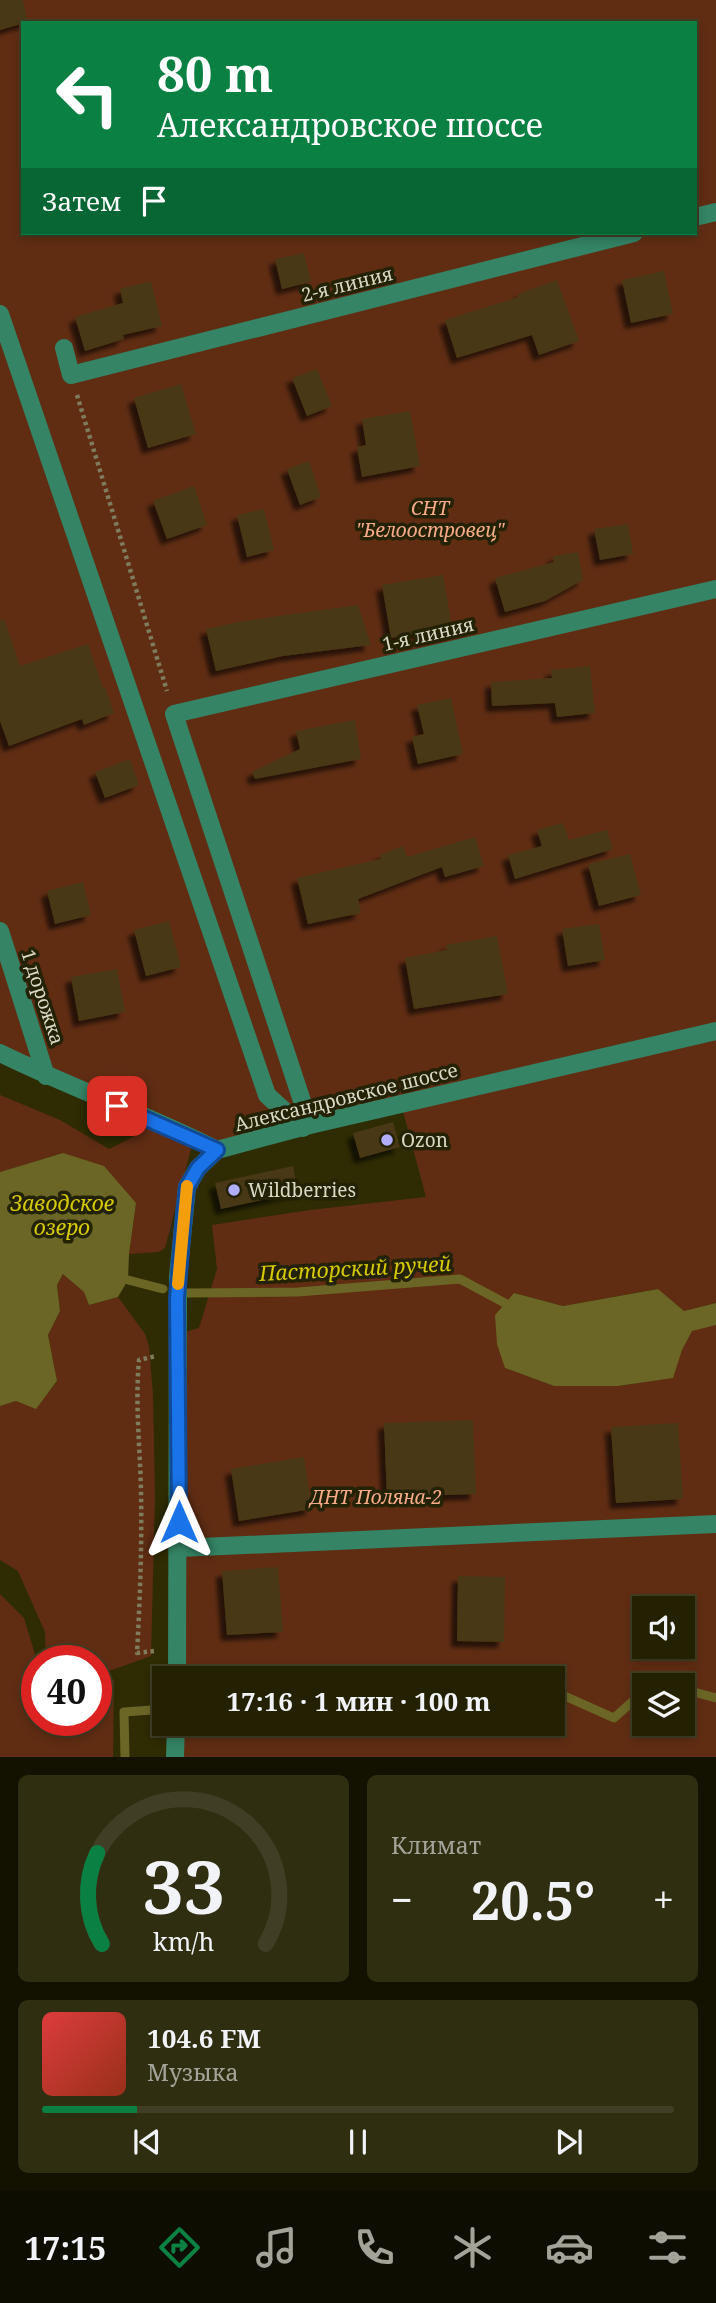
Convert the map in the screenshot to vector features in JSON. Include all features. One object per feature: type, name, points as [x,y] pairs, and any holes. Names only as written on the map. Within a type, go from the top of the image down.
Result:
[{"type":"street","points":[[697,217],[716,212]]},
{"type":"street","name":"2-я линия","points":[[71,375],[626,235]]},
{"type":"street","points":[[0,314],[267,1095],[306,1127]]},
{"type":"street","points":[[64,348],[71,375]]},
{"type":"street","name":"1-я линия","points":[[174,714],[716,589]]},
{"type":"street","points":[[174,714],[306,1127]]},
{"type":"street","name":"1 дорожка","points":[[0,931],[46,1076]]},
{"type":"street","name":"Александровское шоссе","points":[[0,1053],[46,1076],[188,1135],[217,1150],[716,1031]]},
{"type":"street","points":[[177,1666],[177,1298],[187,1187],[198,1168],[217,1150]]},
{"type":"street","points":[[179,1548],[716,1524]]},
{"type":"street","points":[[175,1757],[176,1736]]},
{"type":"path","points":[[71,375],[96,466],[174,714]]},
{"type":"path","points":[[177,1350],[139,1360],[137,1383],[141,1493],[137,1653],[156,1651],[177,1657]]},
{"type":"green space","points":[[0,0],[716,0],[716,1303],[684,1311],[657,1289],[563,1306],[514,1293],[505,1368],[554,1386],[618,1386],[672,1378],[692,1330],[716,1325],[716,1757],[175,1757],[176,1736],[565,1736],[565,1666],[177,1666],[177,1334],[199,1328],[217,1269],[212,1225],[310,1210],[426,1197],[403,1111],[219,1144],[0,1053]]},
{"type":"green space","points":[[0,1095],[60,1120],[109,1149],[135,1136],[148,1123],[193,1141],[165,1248],[159,1252],[129,1254],[136,1203],[63,1153],[0,1172]]},
{"type":"green space","points":[[64,1273],[84,1292],[89,1305],[118,1297],[145,1334],[149,1346],[155,1495],[151,1656],[112,1670],[112,1645],[45,1645],[45,1632],[18,1571],[0,1560],[0,1406],[16,1401],[36,1408],[57,1382],[48,1335],[60,1311],[57,1285]]},
{"type":"green space","points":[[0,1594],[24,1618],[32,1645],[21,1645],[21,1736],[112,1736],[114,1680],[113,1757],[0,1757]]},
{"type":"water","name":"Заводское озеро","points":[[63,1153],[104,1166],[136,1203],[128,1280],[118,1297],[89,1305],[84,1292],[63,1274],[57,1285],[60,1311],[48,1335],[57,1381],[36,1409],[16,1401],[0,1406],[0,1172]]},
{"type":"water","points":[[658,1289],[684,1311],[716,1303],[716,1325],[692,1331],[682,1350],[673,1378],[618,1386],[554,1386],[505,1368],[497,1344],[495,1315],[514,1293],[563,1306]]},
{"type":"building","points":[[0,0],[23,0],[28,21],[0,30]]},
{"type":"building","points":[[304,253],[311,282],[282,289],[275,259]]},
{"type":"building","points":[[664,271],[673,314],[631,323],[622,280]]},
{"type":"building","points":[[557,280],[579,341],[539,355],[532,335],[457,358],[445,320],[519,297],[518,294]]},
{"type":"building","points":[[151,281],[162,326],[123,335],[124,339],[85,351],[75,317],[123,303],[120,289]]},
{"type":"building","points":[[317,369],[332,406],[307,416],[292,378]]},
{"type":"building","points":[[181,384],[196,434],[148,448],[134,398]]},
{"type":"building","points":[[410,411],[420,466],[362,477],[357,447],[366,445],[362,419]]},
{"type":"building","points":[[309,461],[321,497],[300,505],[287,469]]},
{"type":"building","points":[[194,486],[207,525],[167,539],[153,501]]},
{"type":"building","points":[[264,509],[274,550],[247,557],[237,515]]},
{"type":"building","points":[[628,524],[633,554],[600,560],[594,529]]},
{"type":"building","points":[[578,552],[583,580],[545,601],[505,612],[495,578],[554,562],[553,556]]},
{"type":"building","points":[[443,575],[452,627],[391,638],[382,585]]},
{"type":"building","points":[[358,605],[371,645],[283,656],[216,671],[206,629],[243,621]]},
{"type":"building","points":[[4,619],[20,666],[88,644],[114,713],[84,725],[82,719],[9,746],[0,721],[0,620]]},
{"type":"building","points":[[590,666],[595,713],[557,717],[555,703],[492,706],[491,682],[552,678],[551,670]]},
{"type":"building","points":[[451,698],[463,754],[418,764],[412,737],[424,734],[417,705]]},
{"type":"building","points":[[355,720],[361,759],[255,779],[252,772],[300,749],[296,731]]},
{"type":"building","points":[[130,759],[139,785],[105,798],[95,772]]},
{"type":"building","points":[[563,823],[569,840],[607,830],[613,849],[515,879],[508,855],[542,846],[537,830]]},
{"type":"building","points":[[475,837],[484,866],[445,877],[442,867],[358,899],[361,913],[308,924],[297,878],[381,859],[380,855],[403,846],[407,857]]},
{"type":"building","points":[[630,854],[641,895],[599,906],[588,864]]},
{"type":"building","points":[[83,882],[91,915],[55,924],[47,891]]},
{"type":"building","points":[[169,921],[181,967],[146,976],[134,930]]},
{"type":"building","points":[[599,924],[605,960],[568,966],[562,929]]},
{"type":"building","points":[[497,936],[508,994],[414,1009],[405,958],[447,950],[446,945]]},
{"type":"building","points":[[117,969],[125,1012],[79,1021],[71,977]]},
{"type":"building","points":[[393,1122],[400,1147],[360,1158],[353,1133]]},
{"type":"building","points":[[293,1166],[298,1192],[221,1209],[215,1183]]},
{"type":"building","points":[[473,1420],[476,1494],[387,1497],[384,1423]]},
{"type":"building","points":[[678,1423],[683,1499],[616,1503],[611,1427]]},
{"type":"building","points":[[304,1457],[312,1509],[239,1521],[231,1469]]},
{"type":"building","points":[[278,1567],[283,1632],[227,1635],[222,1571]]},
{"type":"building","points":[[458,1576],[505,1577],[504,1642],[457,1641]]},
{"type":"waterway","name":"Пасторский ручей","points":[[188,1293],[298,1292],[460,1279],[514,1308]]},
{"type":"waterway","name":"Пасторский ручей","points":[[128,1280],[163,1289]]},
{"type":"waterway","points":[[695,1692],[716,1698]]},
{"type":"waterway","points":[[565,1696],[614,1718],[632,1702]]},
{"type":"waterway","points":[[125,1757],[124,1712],[152,1710]]},
{"type":"slow traffic","points":[[178,1284],[187,1186]]},
{"type":"place","name":"Ozon","points":[[387,1140]]},
{"type":"place","name":"Wildberries","points":[[234,1190]]},
{"type":"route","points":[[117,1106],[217,1150],[198,1168],[187,1187],[184,1214],[177,1298],[179,1522]]},
{"type":"park label","name":"СНТ \"Белоостровец\"","points":[[430,519]]},
{"type":"park label","name":"ДНТ Поляна-2","points":[[376,1497]]}]
